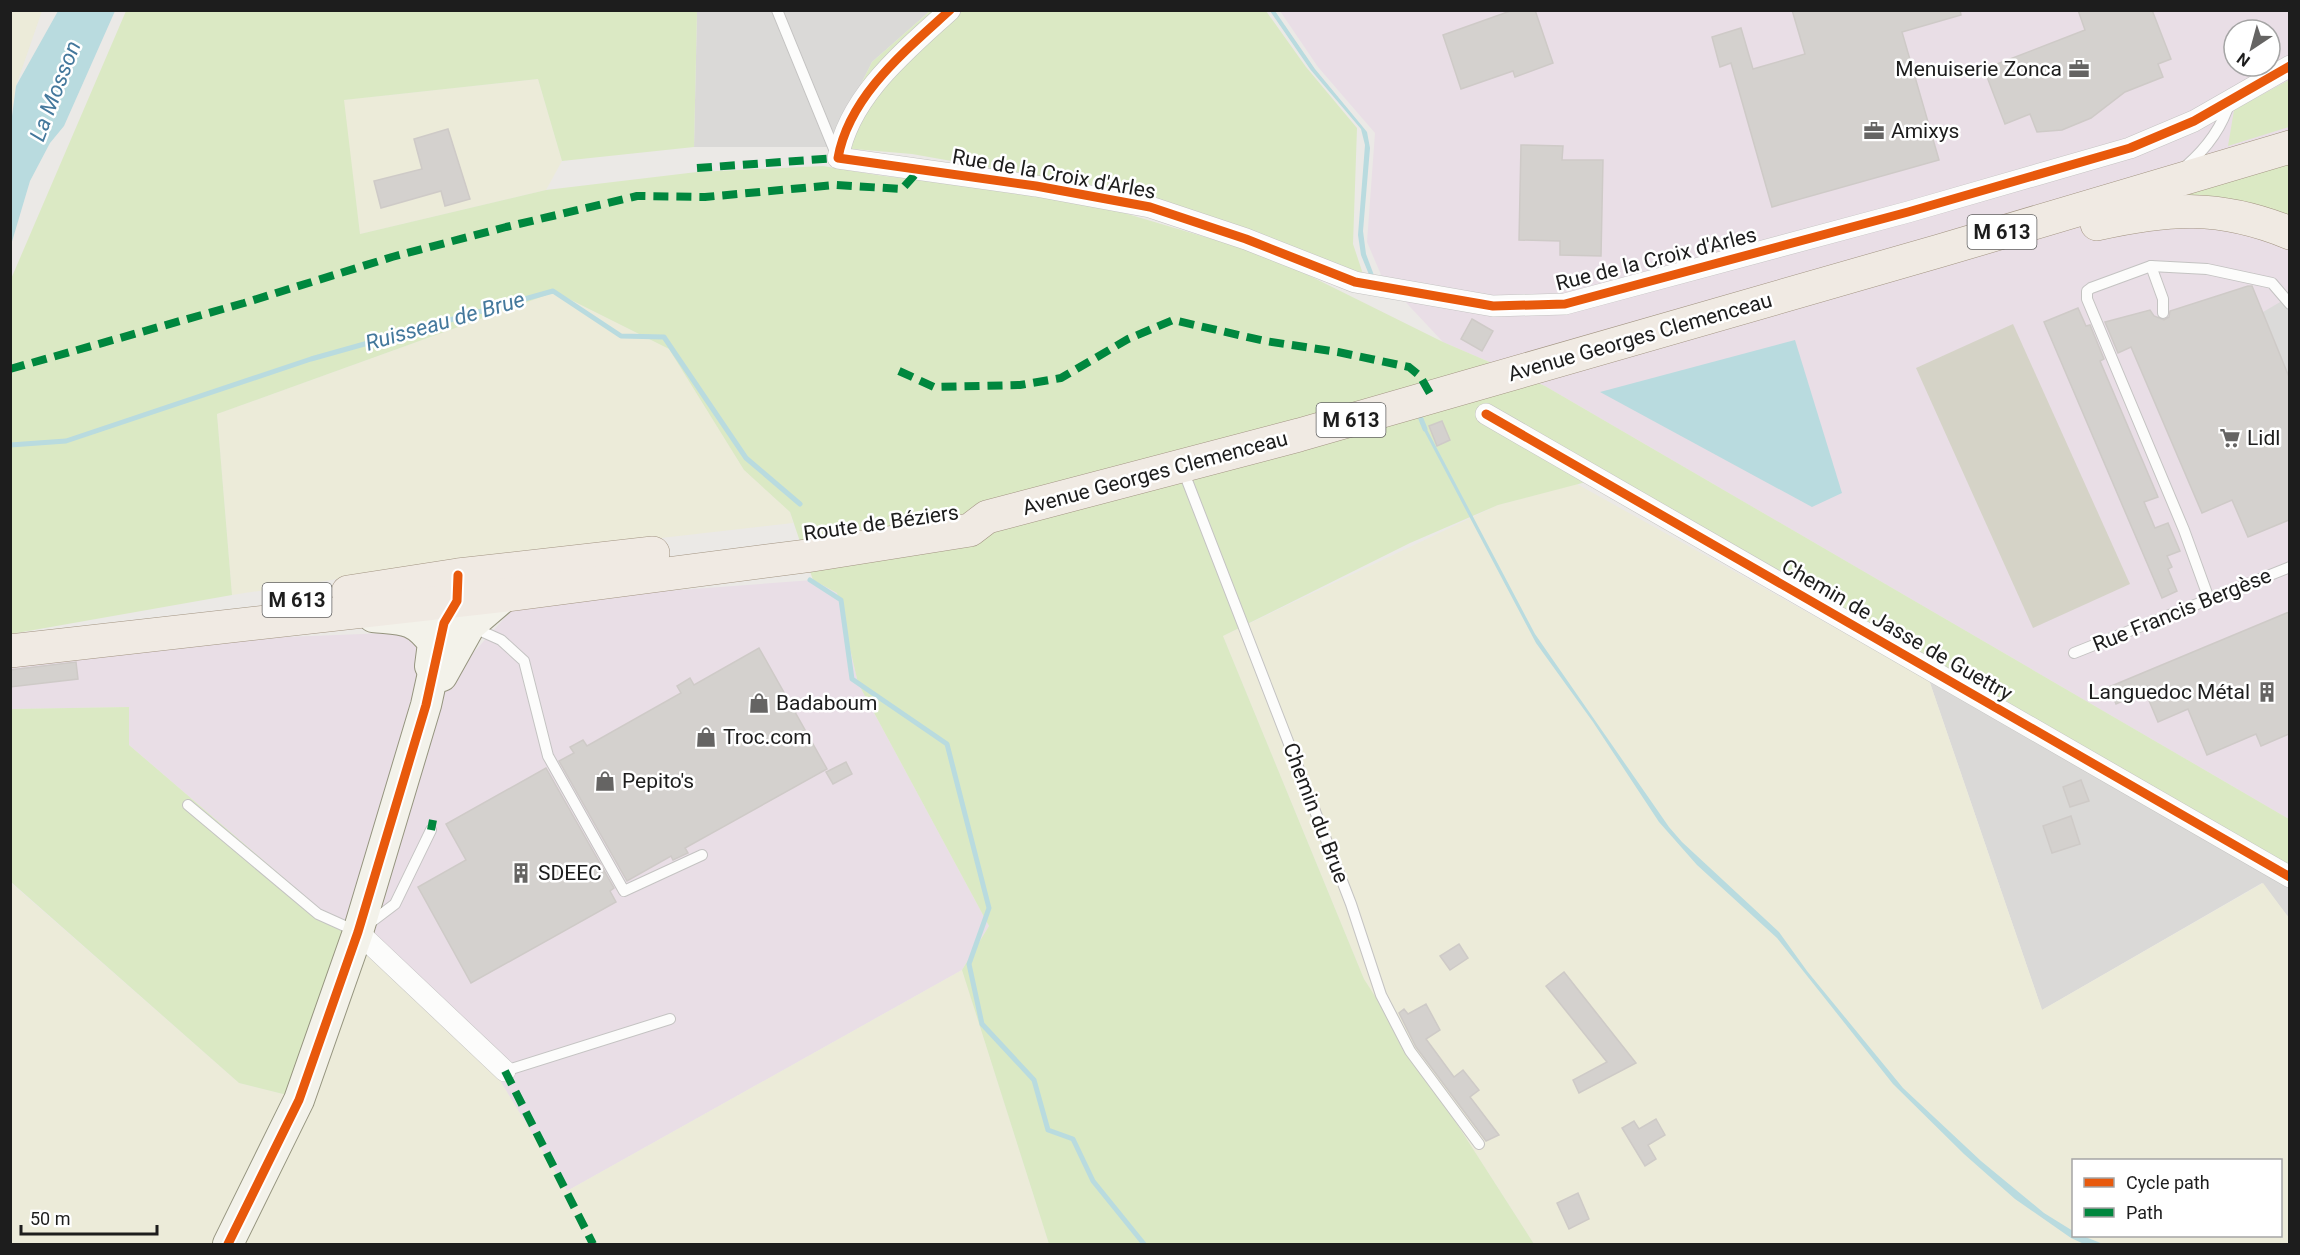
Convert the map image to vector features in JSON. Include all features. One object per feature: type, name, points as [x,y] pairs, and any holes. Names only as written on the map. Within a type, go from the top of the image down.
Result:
[{"type":"main road","name":"Avenue Georges Clemenceau","points":[[987,517],[1182,466],[1713,316],[2289,147]]},
{"type":"main road","name":"M 613","points":[[1713,316],[1862,285],[2082,227],[2151,212],[2204,211],[2256,219],[2289,233]]},
{"type":"main road","name":"Route de Béziers","points":[[137,635],[230,611],[450,611],[617,558],[971,511],[987,517]]},
{"type":"main road","name":"Route de Béziers","points":[[10,651],[137,635],[183,633],[344,614],[450,611],[506,595],[806,556],[958,532],[969,530],[987,517]]},
{"type":"street","points":[[838,158],[847,123],[878,80],[950,10]]},
{"type":"street","name":"Rue de la Croix d'Arles","points":[[838,158],[1036,186],[1150,207],[1246,239],[1355,282],[1493,306],[1565,304],[1908,212],[2130,148],[2194,121],[2289,66]]},
{"type":"street","name":"Chemin de Jasse de Guettry","points":[[1486,414],[2289,876]]},
{"type":"street","points":[[344,614],[410,621],[450,611]]},
{"type":"street","points":[[228,1245],[299,1100],[358,932],[426,705],[450,611]]},
{"type":"street","points":[[426,705],[433,643],[450,611]]},
{"type":"street","points":[[358,932],[506,1071]]},
{"type":"lane","points":[[777,10],[838,158]]},
{"type":"lane","points":[[2168,182],[2208,146],[2225,118],[2230,101]]},
{"type":"lane","points":[[2209,599],[2184,530],[2087,299],[2087,291],[2151,266],[2207,269],[2272,283],[2289,304]]},
{"type":"lane","points":[[2151,266],[2163,299],[2163,313]]},
{"type":"lane","name":"Chemin du Brue","points":[[1182,466],[1351,904],[1381,995],[1410,1051],[1479,1144]]},
{"type":"lane","name":"Rue Francis Bergèse","points":[[2074,653],[2289,567]]},
{"type":"lane","points":[[450,611],[501,640],[524,661],[548,756],[624,891],[702,855]]},
{"type":"lane","points":[[188,805],[318,914],[358,932],[395,904],[431,830]]},
{"type":"lane","points":[[506,1071],[670,1019]]},
{"type":"shaded area","points":[[697,11],[930,11],[872,62],[830,147],[694,147]]},
{"type":"shaded area","points":[[1280,11],[2289,11],[2289,819],[1545,386],[1443,342],[1382,277],[1367,242],[1375,133],[1318,67]]},
{"type":"shaded area","points":[[2289,297],[2289,377],[2263,312]]},
{"type":"shaded area","points":[[2013,324],[2130,584],[2033,628],[1916,368]]},
{"type":"shaded area","points":[[813,580],[837,593],[858,683],[989,926],[962,970],[567,1191],[496,1074],[369,935],[446,683],[519,602]]},
{"type":"shaded area","points":[[439,631],[347,932],[129,745],[128,707],[11,709],[10,661],[233,639]]},
{"type":"shaded area","points":[[1929,680],[2289,883],[2289,918],[2262,883],[2042,1010]]},
{"type":"green space","points":[[10,11],[42,11],[16,86],[11,116]]},
{"type":"green space","points":[[126,11],[697,11],[694,147],[562,161],[538,79],[344,100],[360,234],[546,190],[697,172],[823,166],[883,176],[999,188],[1104,207],[1252,251],[1308,275],[1443,342],[1545,386],[2289,819],[2289,870],[1609,476],[1498,505],[1410,543],[1223,636],[1364,979],[1534,1244],[1049,1244],[962,970],[989,926],[858,683],[837,593],[813,580],[790,512],[744,470],[669,349],[555,292],[217,414],[232,595],[11,634],[11,279]]},
{"type":"green space","points":[[930,11],[1266,11],[1306,67],[1357,128],[1353,244],[1364,277],[1256,233],[1149,196],[912,154],[830,147],[872,62]]},
{"type":"green space","points":[[538,79],[562,161],[546,190],[360,234],[343,100]]},
{"type":"green space","points":[[2289,80],[2289,127],[2228,146],[2234,110]]},
{"type":"green space","points":[[2289,158],[2289,224],[2173,202],[2186,188]]},
{"type":"green space","points":[[555,292],[669,349],[744,470],[790,512],[793,523],[443,563],[232,595],[217,414]]},
{"type":"green space","points":[[1577,484],[1929,680],[2042,1010],[2263,883],[2289,918],[2289,1244],[1534,1244],[1364,979],[1223,636],[1498,505]]},
{"type":"green space","points":[[129,707],[129,745],[347,932],[291,1096],[239,1083],[11,882],[11,709]]},
{"type":"green space","points":[[10,882],[239,1083],[291,1096],[218,1244],[11,1244]]},
{"type":"green space","points":[[369,935],[496,1074],[567,1191],[962,970],[1049,1244],[240,1244]]},
{"type":"water","name":"La Mosson","points":[[58,11],[115,11],[64,126],[50,143],[30,181],[11,245],[10,131],[16,86]]},
{"type":"water","points":[[1270,11],[1275,11],[1315,69],[1367,132],[1370,148],[1363,231],[1366,254],[1375,278],[1370,277],[1361,255],[1358,235],[1365,145],[1361,129],[1310,69]]},
{"type":"water","points":[[1795,340],[1842,493],[1812,507],[1600,392]]},
{"type":"water","points":[[1423,422],[1535,634],[1669,827],[1682,842],[1779,932],[1807,971],[1903,1088],[1981,1161],[2044,1213],[2072,1230],[2072,1237],[2086,1237],[2103,1244],[2084,1244],[2071,1238],[2015,1199],[1964,1154],[1893,1084],[1777,938],[1697,865],[1659,822],[1593,722],[1536,643],[1420,423]]},
{"type":"building","points":[[1513,10],[1535,10],[1553,63],[1515,77],[1513,71],[1461,89],[1443,35]]},
{"type":"building","points":[[1792,10],[1960,10],[1961,15],[1902,32],[1939,160],[1772,207],[1731,63],[1720,67],[1712,37],[1741,28],[1753,69],[1805,54]]},
{"type":"building","points":[[2078,10],[2152,10],[2171,59],[2158,64],[2163,77],[2125,92],[2091,118],[2062,130],[2037,132],[2030,114],[2005,124],[1984,69],[2085,30]]},
{"type":"building","points":[[448,129],[470,199],[445,206],[441,191],[381,208],[374,181],[422,169],[414,139]]},
{"type":"building","points":[[1521,145],[1563,146],[1562,160],[1603,160],[1601,256],[1560,255],[1560,241],[1519,240]]},
{"type":"building","name":"Lidl","points":[[2252,286],[2289,377],[2289,520],[2248,537],[2232,500],[2202,513],[2131,347],[2118,353],[2105,322],[2150,310],[2154,316],[2164,320],[2169,317],[2170,311]]},
{"type":"building","points":[[2078,308],[2086,326],[2090,325],[2104,359],[2100,361],[2158,497],[2144,502],[2155,528],[2168,523],[2180,551],[2167,556],[2172,567],[2168,569],[2177,591],[2162,598],[2044,322]]},
{"type":"building","points":[[1472,319],[1493,331],[1482,351],[1461,339]]},
{"type":"building","points":[[1442,421],[1450,440],[1437,446],[1429,426]]},
{"type":"building","points":[[2289,612],[2289,734],[2261,746],[2256,734],[2207,755],[2188,709],[2158,722],[2145,691],[2116,704],[2109,687]]},
{"type":"building","points":[[759,648],[827,769],[685,848],[688,853],[673,860],[671,856],[627,881],[559,761],[574,753],[570,747],[583,740],[587,746],[681,693],[677,686],[690,678],[694,685]]},
{"type":"building","points":[[76,662],[78,679],[10,687],[10,670]]},
{"type":"building","points":[[846,762],[852,774],[833,784],[826,772]]},
{"type":"building","name":"SDEEC","points":[[546,768],[614,888],[610,891],[616,902],[471,983],[418,887],[466,860],[446,824]]},
{"type":"building","points":[[2081,780],[2089,801],[2070,807],[2063,787]]},
{"type":"building","points":[[2071,816],[2080,844],[2052,853],[2043,826]]},
{"type":"building","points":[[1459,944],[1468,958],[1450,970],[1440,956]]},
{"type":"building","points":[[1564,972],[1636,1063],[1579,1093],[1573,1080],[1607,1062],[1546,986]]},
{"type":"building","points":[[1426,1004],[1440,1030],[1426,1039],[1454,1077],[1463,1070],[1479,1090],[1470,1097],[1499,1135],[1486,1141],[1416,1047],[1399,1013],[1404,1009],[1408,1014]]},
{"type":"building","points":[[1656,1119],[1665,1135],[1648,1145],[1656,1159],[1645,1166],[1622,1128],[1634,1121],[1639,1129]]},
{"type":"building","points":[[1578,1193],[1589,1219],[1569,1229],[1557,1203]]},
{"type":"waterway","name":"Ruisseau de Brue","points":[[10,445],[66,441],[311,359],[553,291],[621,336],[664,337],[746,458],[800,504]]},
{"type":"waterway","points":[[1421,419],[1425,429]]},
{"type":"waterway","name":"Ruisseau de Brue","points":[[810,580],[841,600],[852,679],[947,744],[989,908],[969,964],[982,1024],[1034,1080],[1048,1130],[1073,1139],[1093,1181],[1144,1244]]},
{"type":"marked path","points":[[697,168],[838,158]]},
{"type":"marked path","points":[[10,369],[244,303],[392,257],[637,196],[705,197],[835,185],[902,189],[920,169]]},
{"type":"marked path","points":[[899,371],[934,387],[1020,385],[1061,378],[1128,339],[1173,320],[1265,341],[1338,352],[1409,367],[1420,376],[1432,397]]},
{"type":"marked path","points":[[431,830],[433,820]]},
{"type":"marked path","points":[[505,1071],[593,1244]]},
{"type":"cycle path","points":[[950,10],[898,58],[866,95],[844,136],[838,158],[1036,186],[1150,207],[1246,239],[1355,282],[1493,306],[1565,304],[1908,212],[2130,148],[2194,121],[2290,66]]},
{"type":"cycle path","points":[[1486,414],[2290,877]]},
{"type":"cycle path","points":[[228,1244],[299,1100],[358,932],[426,705],[444,623],[457,601],[458,575]]},
{"type":"place","name":"Menuiserie Zonca","points":[[2079,69]]},
{"type":"place","name":"Amixys","points":[[1874,131]]},
{"type":"place","name":"Lidl","points":[[2230,438]]},
{"type":"place","name":"Languedoc Métal","points":[[2267,692]]},
{"type":"place","name":"Badaboum","points":[[759,703]]},
{"type":"place","name":"Troc.com","points":[[706,737]]},
{"type":"place","name":"Pepito's","points":[[605,781]]},
{"type":"place","name":"SDEEC","points":[[521,873]]}]
